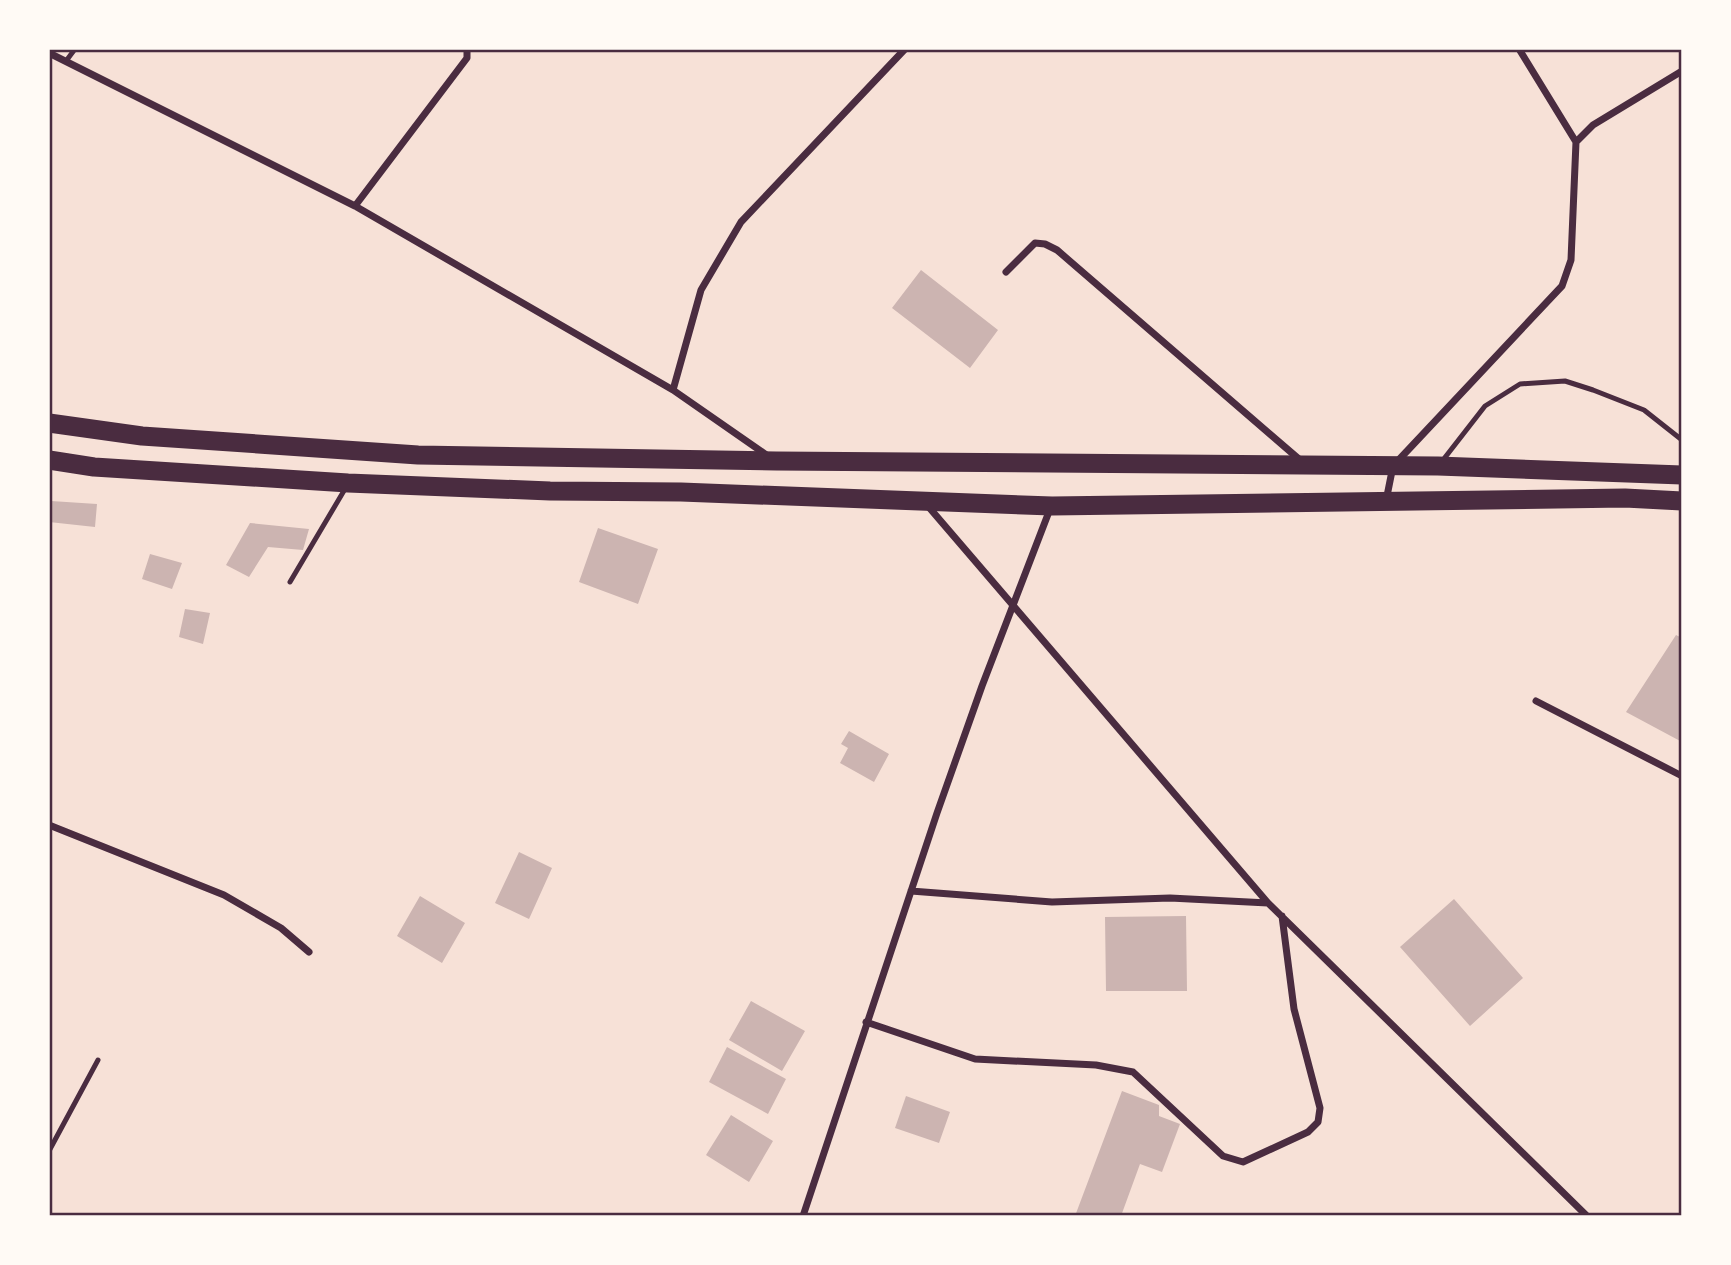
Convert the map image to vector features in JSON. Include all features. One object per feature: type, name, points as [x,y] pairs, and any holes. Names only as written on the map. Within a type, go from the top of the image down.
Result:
[{"type":"highway","points":[[49,423],[142,436],[418,455],[776,461],[1438,466],[1682,475]]},
{"type":"highway","points":[[49,460],[94,467],[348,483],[1052,506],[1625,498],[1682,501]]},
{"type":"street","points":[[355,206],[467,58],[467,49]]},
{"type":"street","points":[[673,390],[701,290],[741,222],[905,49]]},
{"type":"street","points":[[1386,502],[1393,466],[1562,286],[1572,260],[1576,142],[1519,49]]},
{"type":"street","points":[[49,53],[355,206],[673,390],[776,461]]},
{"type":"street","points":[[1576,142],[1592,125],[1682,71]]},
{"type":"street","points":[[1006,272],[1035,243],[1057,250],[1306,465]]},
{"type":"street","points":[[923,501],[1268,902],[1587,1216]]},
{"type":"street","points":[[803,1216],[866,1022],[982,686],[1052,506]]},
{"type":"street","points":[[1536,701],[1682,776]]},
{"type":"street","points":[[49,825],[224,895],[281,928],[309,952]]},
{"type":"street","points":[[911,891],[1052,902],[1170,898],[1268,902]]},
{"type":"street","points":[[866,1022],[975,1059],[1096,1065],[1133,1072],[1223,1156],[1243,1162],[1308,1132],[1318,1122],[1320,1108],[1294,1009],[1282,916]]},
{"type":"lane","points":[[66,61],[75,49]]},
{"type":"lane","points":[[1438,466],[1485,406],[1520,384],[1565,381],[1593,390],[1644,410],[1682,440]]},
{"type":"lane","points":[[290,582],[348,483]]},
{"type":"lane","points":[[49,1151],[98,1060]]},
{"type":"building","points":[[921,270],[998,330],[970,368],[892,308]]},
{"type":"building","points":[[51,501],[97,504],[95,527],[49,522]]},
{"type":"building","points":[[250,523],[309,529],[303,550],[268,547],[249,577],[226,565]]},
{"type":"building","points":[[598,528],[658,549],[638,604],[579,582]]},
{"type":"building","points":[[150,554],[182,563],[172,589],[142,579]]},
{"type":"building","points":[[185,609],[210,613],[203,644],[179,637]]},
{"type":"building","points":[[1676,635],[1682,638],[1682,742],[1626,712]]},
{"type":"building","points":[[849,731],[889,754],[874,782],[840,763],[848,748],[841,744]]},
{"type":"building","points":[[519,852],[552,868],[529,919],[495,903]]},
{"type":"building","points":[[420,896],[465,923],[442,963],[397,936]]},
{"type":"building","points":[[1454,899],[1523,978],[1470,1026],[1400,947]]},
{"type":"building","points":[[1186,916],[1187,991],[1106,991],[1105,917]]},
{"type":"building","points":[[751,1001],[805,1031],[782,1071],[729,1040]]},
{"type":"building","points":[[727,1047],[786,1079],[768,1114],[709,1082]]},
{"type":"building","points":[[1122,1091],[1159,1105],[1159,1116],[1180,1124],[1162,1172],[1140,1164],[1121,1216],[1075,1216]]},
{"type":"building","points":[[906,1096],[950,1112],[939,1143],[895,1128]]},
{"type":"building","points":[[731,1115],[773,1141],[749,1182],[706,1155]]}]
